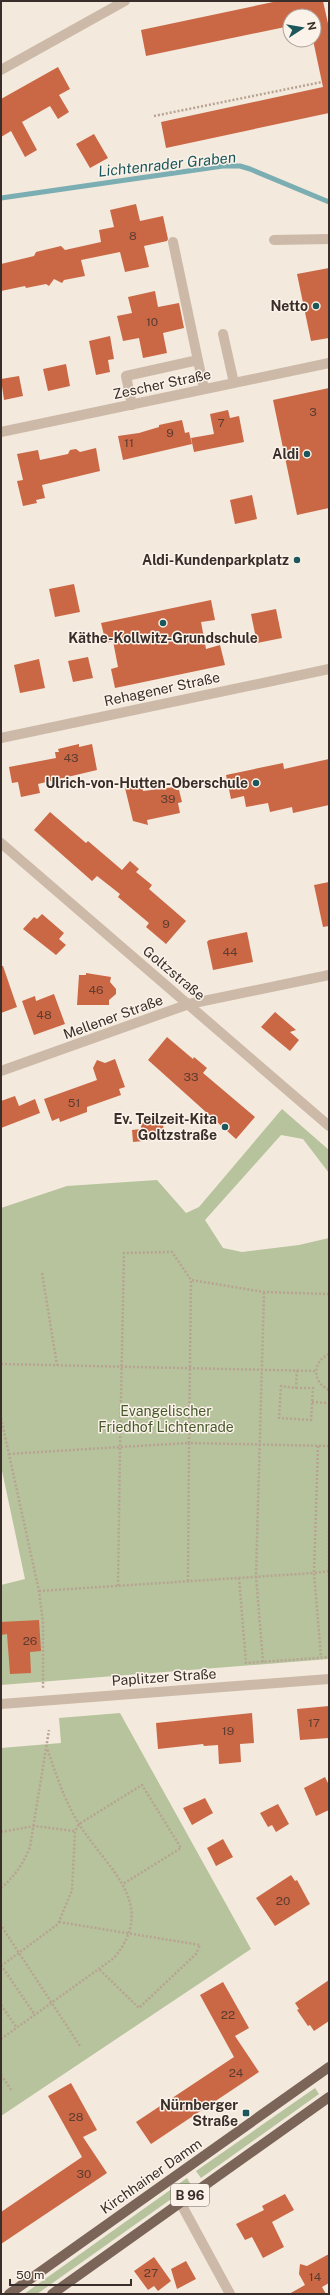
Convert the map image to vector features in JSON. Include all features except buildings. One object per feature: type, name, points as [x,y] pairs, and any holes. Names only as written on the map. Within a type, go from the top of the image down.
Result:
[{"type":"main road","name":"Kirchhainer Damm","points":[[10,2294],[329,2067]]},
{"type":"main road","name":"B 96","points":[[52,2294],[329,2097]]},
{"type":"street","points":[[1,70],[125,1]]},
{"type":"street","points":[[274,240],[329,239]]},
{"type":"street","points":[[173,242],[204,389]]},
{"type":"street","points":[[223,334],[234,383]]},
{"type":"street","points":[[132,405],[126,376],[198,360]]},
{"type":"street","name":"Zescher Straße","points":[[1,432],[329,363]]},
{"type":"street","name":"Rehagener Straße","points":[[1,738],[329,669]]},
{"type":"street","name":"Goltzstraße","points":[[1,843],[329,1126]]},
{"type":"street","name":"Mellener Straße","points":[[1,1072],[189,1004],[329,974]]},
{"type":"street","name":"Paplitzer Straße","points":[[1,1704],[329,1678]]},
{"type":"street","points":[[180,2202],[230,2294]]},
{"type":"path","points":[[154,116],[322,82]]},
{"type":"path","points":[[118,1586],[124,1252],[172,1252],[191,1280],[188,1581]]},
{"type":"path","points":[[42,1273],[57,1365]]},
{"type":"path","points":[[191,1280],[264,1292],[329,1294]]},
{"type":"path","points":[[263,1662],[256,1576],[264,1292]]},
{"type":"path","points":[[329,1354],[320,1360],[316,1371],[319,1382],[329,1390]]},
{"type":"path","points":[[1,1364],[191,1367],[316,1371]]},
{"type":"path","points":[[296,1388],[297,1370]]},
{"type":"path","points":[[281,1386],[296,1388],[313,1388],[311,1420],[279,1418],[281,1386]]},
{"type":"path","points":[[312,1402],[329,1403]]},
{"type":"path","points":[[1,1418],[39,1591],[43,1623],[42,1701]]},
{"type":"path","points":[[9,1454],[189,1442],[260,1446],[329,1446]]},
{"type":"path","points":[[318,1446],[314,1573],[321,1658]]},
{"type":"path","points":[[329,1527],[329,1583]]},
{"type":"path","points":[[39,1591],[328,1571]]},
{"type":"path","points":[[239,1578],[246,1663],[329,1657]]},
{"type":"path","points":[[1,1888],[13,1877],[24,1861],[30,1847],[49,1730]]},
{"type":"path","points":[[2,2038],[100,1970],[123,1948],[129,1934],[132,1906],[123,1884],[79,1824],[61,1790],[47,1748]]},
{"type":"path","points":[[35,2016],[1,1965],[59,1922],[72,1890],[75,1831],[79,1824],[142,1785],[181,1848],[123,1884]]},
{"type":"path","points":[[1,1832],[34,1826],[75,1831]]},
{"type":"path","points":[[59,1922],[200,1945],[196,1954],[139,2008],[100,1970]]},
{"type":"path","points":[[2,1927],[80,2046]]},
{"type":"path","points":[[1,2005],[17,2028]]},
{"type":"path","points":[[1,2075],[12,2091]]},
{"type":"green space","name":"Evangelischer Friedhof Lichtenrade","points":[[282,1109],[329,1150],[329,1173],[303,1139],[281,1135],[205,1220],[223,1248],[242,1252],[299,1245],[329,1238],[329,1659],[1,1685],[1,1585],[25,1579],[1,1466],[1,1208],[67,1186],[157,1180],[186,1213],[199,1207]]},
{"type":"green space","points":[[120,1713],[251,1949],[1,2116],[1,1748],[61,1743],[59,1718]]},
{"type":"green space","points":[[315,2088],[319,2094],[201,2178],[196,2171]]},
{"type":"green space","points":[[187,2178],[191,2185],[37,2294],[24,2294]]},
{"type":"waterway","name":"Lichtenrader Graben","points":[[1,198],[223,166],[240,166],[329,202]]},
{"type":"place","name":"Netto","points":[[316,306]]},
{"type":"place","name":"Aldi","points":[[307,454]]},
{"type":"place","name":"Aldi-Kundenparkplatz","points":[[297,560]]},
{"type":"place","name":"Käthe-Kollwitz-Grundschule","points":[[163,623]]},
{"type":"place","name":"Ulrich-von-Hutten-Oberschule","points":[[256,783]]},
{"type":"place","name":"Ev. Teilzeit-Kita Goltzstraße","points":[[225,1127]]},
{"type":"place","name":"Nürnberger Straße","points":[[246,2113]]}]
